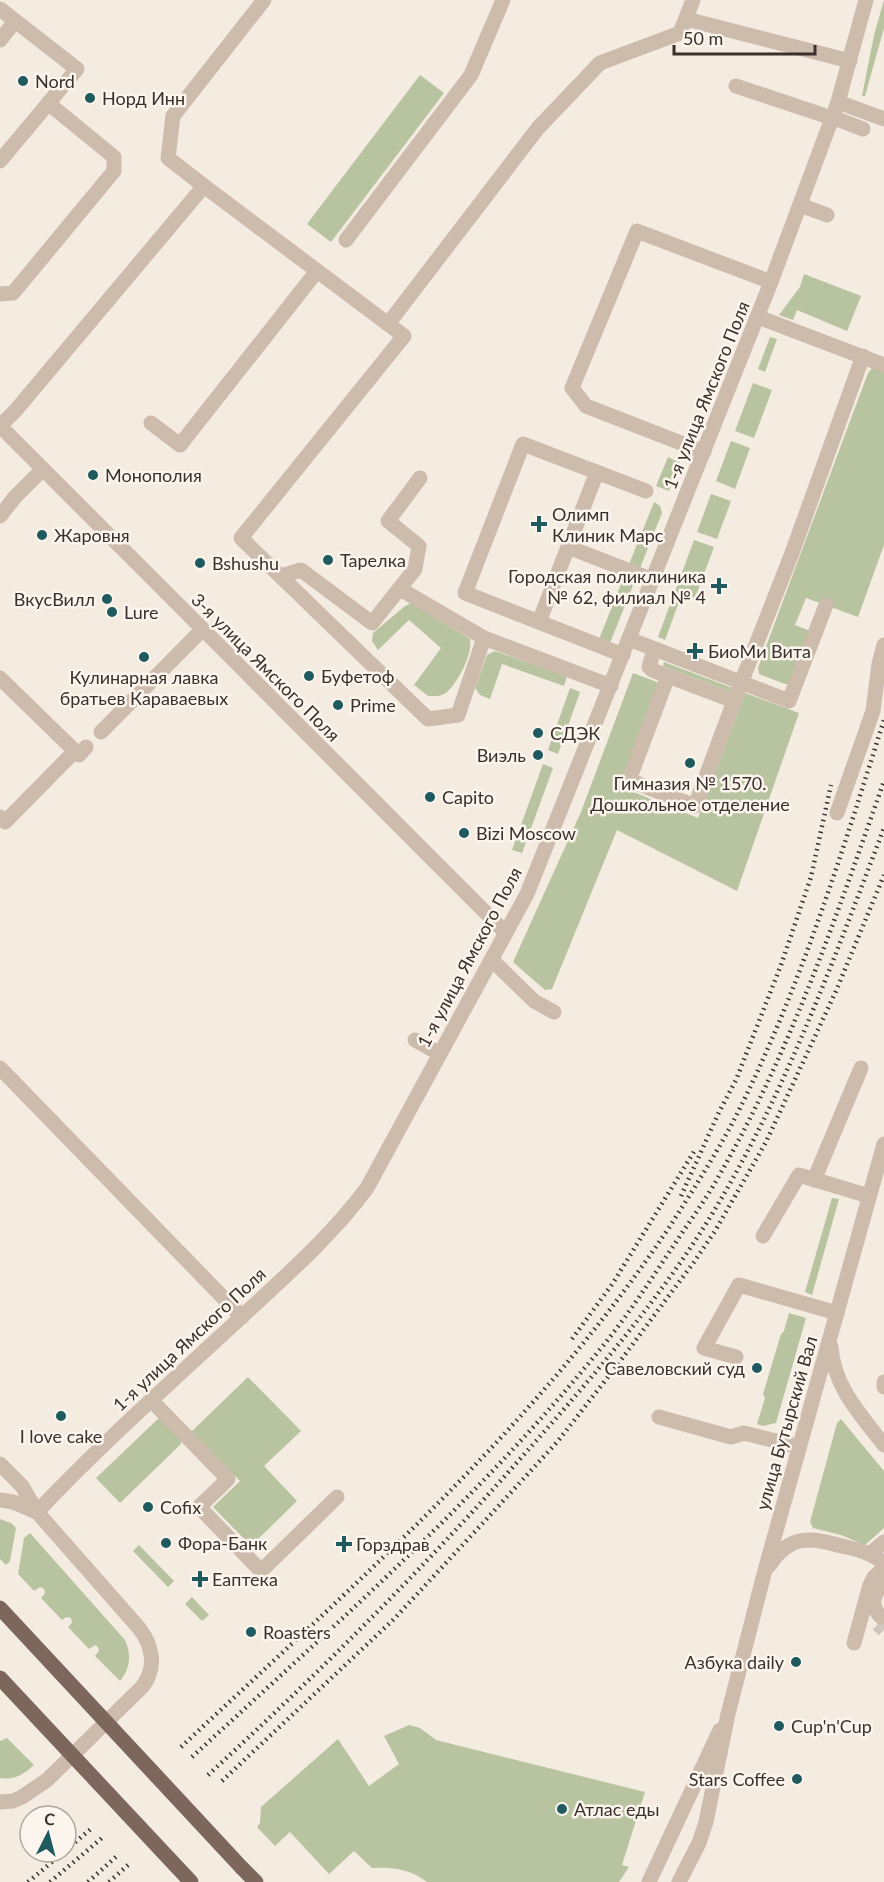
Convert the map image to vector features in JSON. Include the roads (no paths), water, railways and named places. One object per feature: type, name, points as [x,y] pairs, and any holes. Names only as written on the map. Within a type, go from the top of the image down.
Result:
[{"type":"main road","points":[[0,1608],[256,1882]]},
{"type":"main road","points":[[0,1678],[191,1882]]},
{"type":"street","points":[[264,0],[173,116],[168,158],[404,336],[241,538],[428,719],[458,715],[484,638]]},
{"type":"street","points":[[346,240],[471,75],[503,0]]},
{"type":"street","points":[[388,324],[538,128],[600,63],[680,33],[693,0]]},
{"type":"street","name":"1-я улица Ямского Поля","points":[[37,1512],[151,1400],[326,1238],[367,1188],[527,894],[771,282],[838,102],[866,0]]},
{"type":"street","points":[[0,9],[77,69],[0,160]]},
{"type":"street","points":[[686,18],[850,61]]},
{"type":"street","points":[[0,39],[15,21]]},
{"type":"street","points":[[736,86],[863,129]]},
{"type":"street","points":[[838,102],[884,119]]},
{"type":"street","points":[[0,294],[13,293],[114,171],[114,157],[48,103]]},
{"type":"street","points":[[0,426],[16,410],[204,186]]},
{"type":"street","points":[[800,205],[827,215]]},
{"type":"street","points":[[704,452],[586,406],[572,388],[637,231],[771,282]]},
{"type":"street","points":[[151,423],[180,445],[317,271]]},
{"type":"street","points":[[758,316],[884,364]]},
{"type":"street","points":[[668,676],[629,780],[695,806],[792,553],[863,356]]},
{"type":"street","name":"3-я улица Ямского Поля","points":[[0,426],[506,933]]},
{"type":"street","points":[[623,655],[465,593],[523,444],[646,492]]},
{"type":"street","points":[[0,516],[43,469]]},
{"type":"street","points":[[539,622],[597,472]]},
{"type":"street","points":[[281,576],[301,570],[372,622],[415,569],[419,546],[388,521],[420,478]]},
{"type":"street","points":[[568,547],[653,580]]},
{"type":"street","points":[[400,589],[484,638],[611,686]]},
{"type":"street","points":[[629,639],[789,701],[826,605]]},
{"type":"street","points":[[101,732],[202,630]]},
{"type":"street","points":[[837,813],[873,711],[879,664],[884,645]]},
{"type":"street","points":[[654,650],[649,667],[734,701]]},
{"type":"street","points":[[0,678],[81,749],[5,822],[0,817]]},
{"type":"street","points":[[492,960],[534,1001],[554,1012]]},
{"type":"street","points":[[415,1040],[440,1054]]},
{"type":"street","points":[[0,1068],[242,1317]]},
{"type":"street","points":[[814,1180],[861,1068]]},
{"type":"street","name":"улица Бутырский Вал","points":[[679,1882],[699,1843],[706,1822],[728,1714],[764,1574],[869,1196],[880,1171],[884,1144]]},
{"type":"street","points":[[763,1236],[799,1175],[869,1196]]},
{"type":"street","points":[[736,1357],[704,1348],[739,1285],[837,1313]]},
{"type":"street","points":[[830,1341],[834,1368],[840,1384],[884,1445]]},
{"type":"street","points":[[884,1382],[884,1387]]},
{"type":"street","points":[[151,1400],[228,1479],[199,1507],[261,1570],[337,1497]]},
{"type":"street","points":[[659,1418],[731,1437],[744,1433],[799,1447]]},
{"type":"street","points":[[0,1464],[22,1486],[37,1512],[142,1632],[151,1649],[151,1665],[142,1687],[47,1780],[14,1801],[0,1802]]},
{"type":"street","points":[[0,1500],[13,1502],[37,1512]]},
{"type":"street","points":[[764,1574],[776,1555],[790,1544],[807,1538],[870,1554],[884,1566],[872,1580],[854,1643]]},
{"type":"street","points":[[870,1554],[884,1542]]},
{"type":"street","points":[[863,1609],[879,1621],[873,1605],[876,1592],[884,1584]]},
{"type":"street","name":"улица Бутырский Вал","points":[[648,1882],[728,1714]]},
{"type":"tunnel","points":[[878,1624],[884,1630]]},
{"type":"railway","points":[[181,1747],[378,1562],[504,1434],[564,1367],[620,1296],[672,1223],[730,1128],[781,1018],[836,870],[884,720]]},
{"type":"railway","points":[[192,1757],[459,1506],[559,1398],[633,1306],[711,1189],[766,1085],[789,1035],[829,934],[884,781]]},
{"type":"railway","points":[[681,1196],[736,1080],[781,965],[811,877],[831,785]]},
{"type":"railway","points":[[208,1775],[329,1660],[483,1501],[617,1347],[684,1258],[732,1180],[782,1082],[825,981],[884,828]]},
{"type":"railway","points":[[222,1781],[394,1619],[558,1441],[694,1262],[715,1231],[766,1142],[836,991],[884,875]]},
{"type":"railway","points":[[572,1339],[613,1283],[695,1150]]},
{"type":"railway","points":[[78,1840],[92,1828]]},
{"type":"railway","points":[[50,1882],[102,1838]]},
{"type":"railway","points":[[88,1882],[118,1855]]},
{"type":"railway","points":[[28,1882],[50,1864]]},
{"type":"railway","points":[[109,1882],[128,1865]]},
{"type":"place","name":"Nord","points":[[23,81]]},
{"type":"place","name":"Норд Инн","points":[[90,98]]},
{"type":"place","name":"Монополия","points":[[93,475]]},
{"type":"place","name":"Олимп Клиник Марс","points":[[539,524]]},
{"type":"place","name":"Жаровня","points":[[42,535]]},
{"type":"place","name":"Тарелка","points":[[328,560]]},
{"type":"place","name":"Bshushu","points":[[200,563]]},
{"type":"place","name":"Городская поликлиника № 62, филиал № 4","points":[[719,586]]},
{"type":"place","name":"ВкусВилл","points":[[107,599]]},
{"type":"place","name":"Lure","points":[[112,612]]},
{"type":"place","name":"БиоМи Вита","points":[[695,651]]},
{"type":"place","name":"Кулинарная лавка братьев Караваевых","points":[[144,657]]},
{"type":"place","name":"Буфетоф","points":[[309,676]]},
{"type":"place","name":"Prime","points":[[338,705]]},
{"type":"place","name":"СДЭК","points":[[538,733]]},
{"type":"place","name":"Виэль","points":[[538,755]]},
{"type":"place","name":"Гимназия № 1570. Дошкольное отделение","points":[[690,763]]},
{"type":"place","name":"Capito","points":[[430,797]]},
{"type":"place","name":"Bizi Moscow","points":[[464,833]]},
{"type":"place","name":"Савеловский cуд","points":[[757,1368]]},
{"type":"place","name":"I love cake","points":[[61,1416]]},
{"type":"place","name":"Cofix","points":[[148,1507]]},
{"type":"place","name":"Фора-Банк","points":[[166,1543]]},
{"type":"place","name":"Горздрав","points":[[344,1544]]},
{"type":"place","name":"Еаптека","points":[[200,1579]]},
{"type":"place","name":"Roasters","points":[[251,1632]]},
{"type":"place","name":"Азбука daily","points":[[796,1662]]},
{"type":"place","name":"Cup'n'Cup","points":[[779,1726]]},
{"type":"place","name":"Stars Coffee","points":[[797,1779]]},
{"type":"place","name":"Атлас еды","points":[[562,1809]]}]
